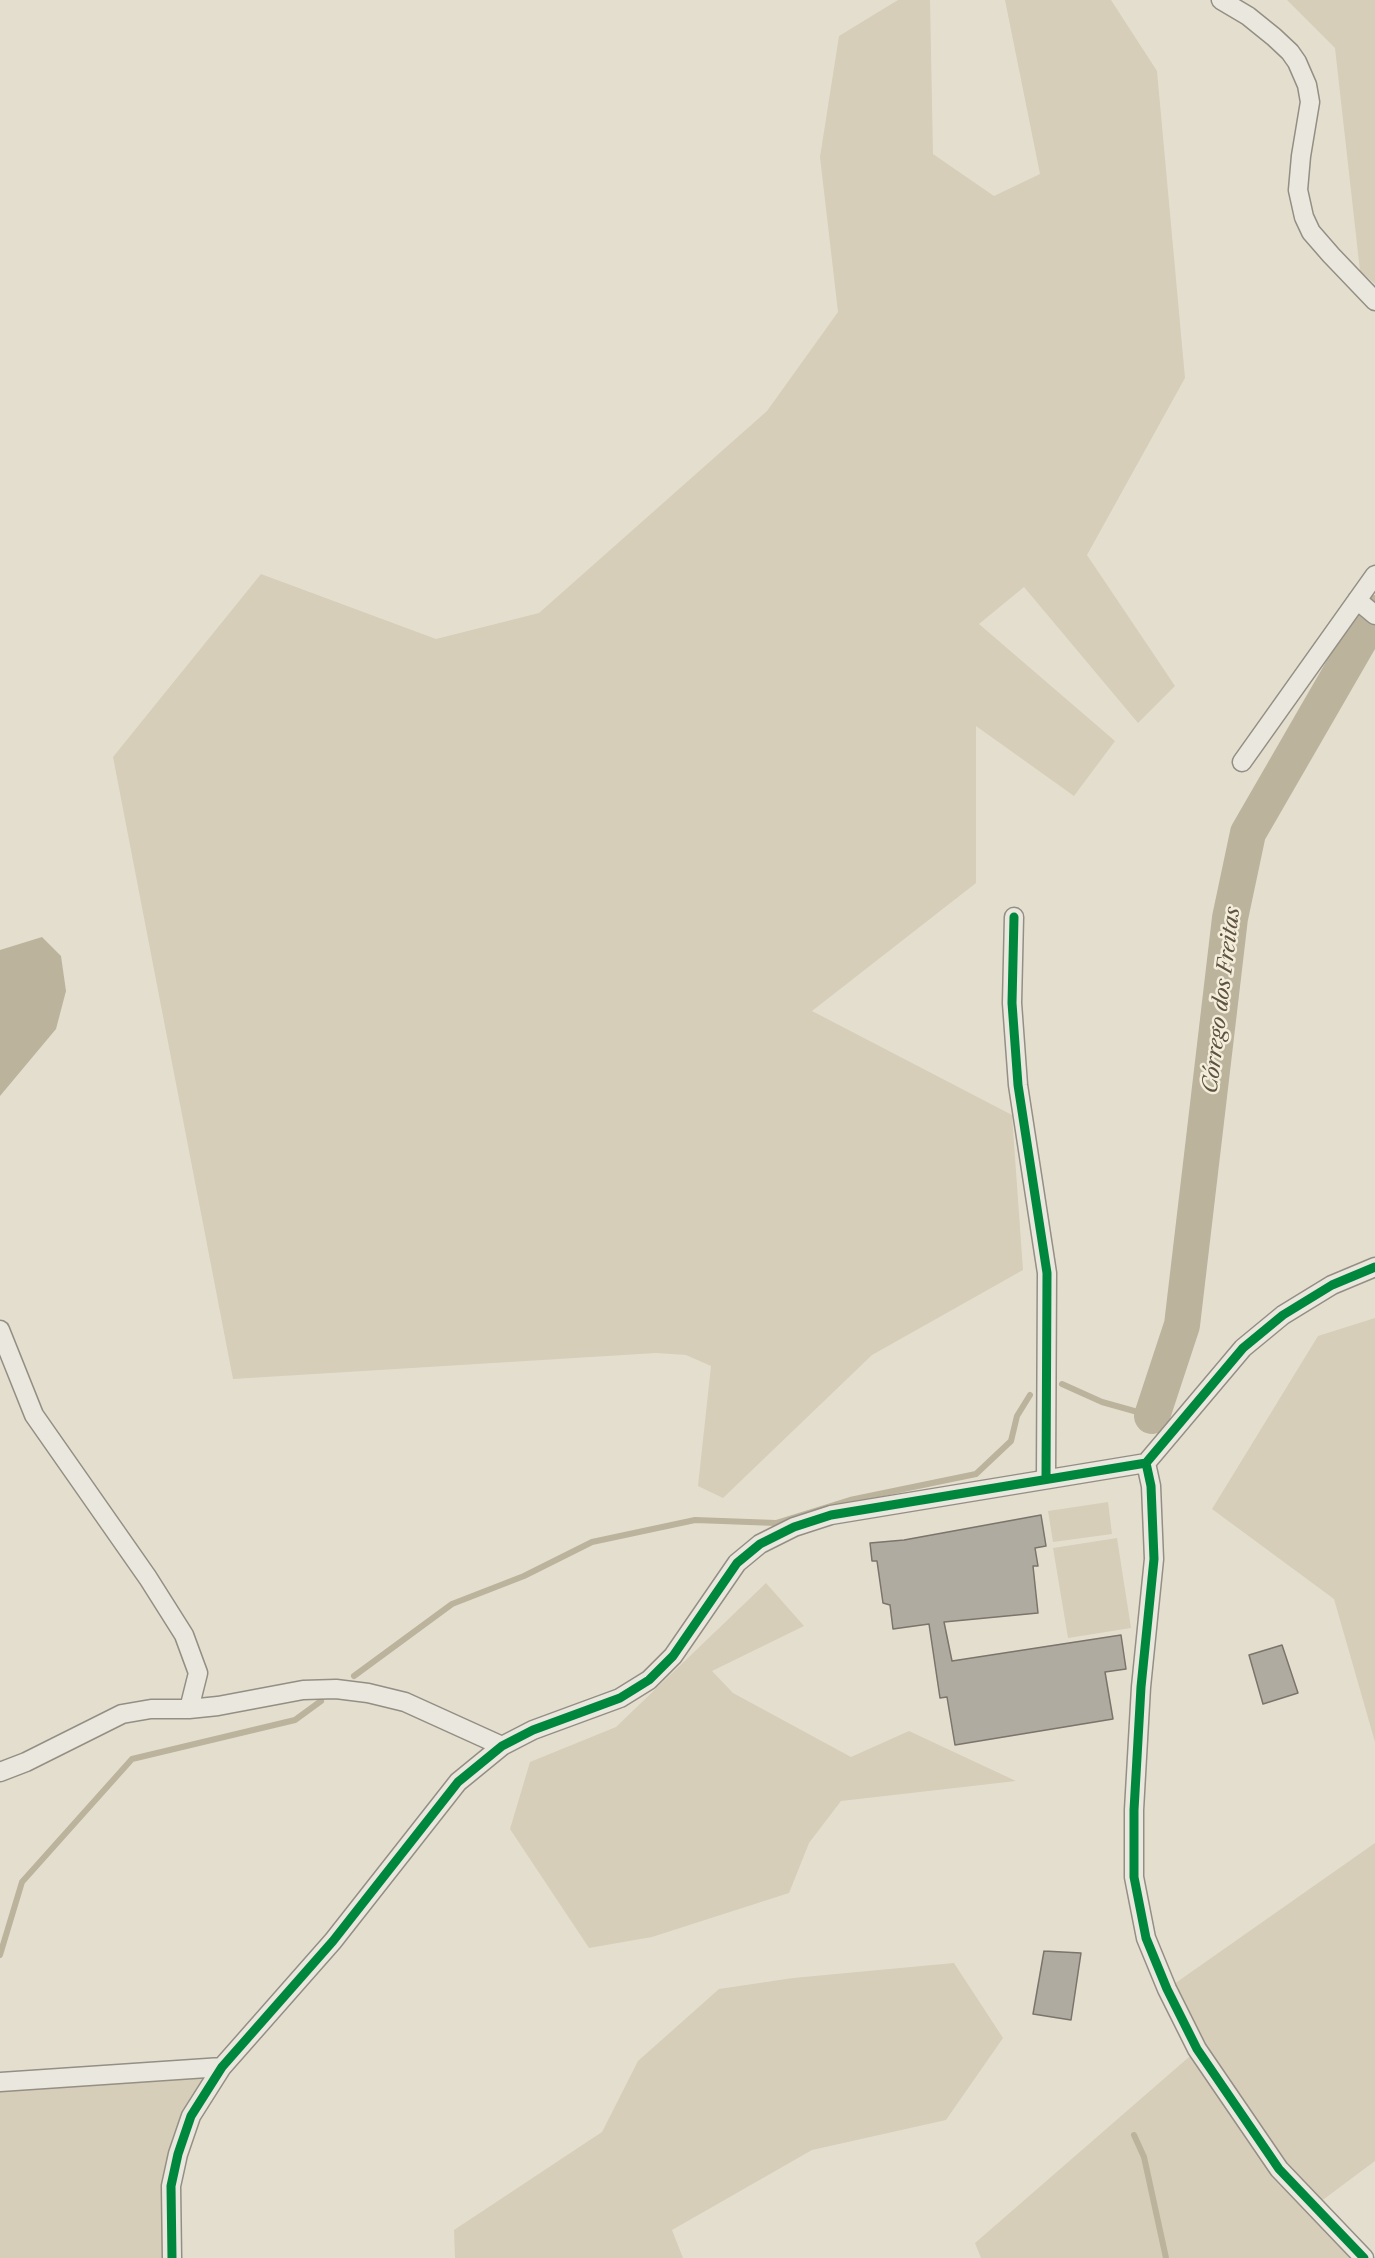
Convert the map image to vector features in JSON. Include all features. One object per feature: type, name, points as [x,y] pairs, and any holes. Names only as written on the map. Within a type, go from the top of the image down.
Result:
[{"type":"street","points":[[1221,0],[1248,16],[1274,37],[1297,62],[1307,85],[1310,102],[1298,190],[1304,217],[1311,232],[1324,248],[1375,301]]},
{"type":"street","points":[[1242,762],[1365,607],[1375,575]]},
{"type":"street","points":[[1014,916],[1012,1003],[1018,1085],[1047,1273],[1046,1478]]},
{"type":"street","points":[[172,2258],[171,2186],[178,2154],[191,2116],[222,2067],[333,1941],[458,1782],[502,1746],[533,1730],[620,1698],[649,1680],[673,1656],[737,1563],[760,1544],[794,1527],[831,1515],[1146,1463],[1243,1348],[1283,1315],[1322,1291],[1375,1267]]},
{"type":"street","points":[[0,1330],[34,1415],[148,1578],[184,1635],[198,1673],[189,1709]]},
{"type":"street","points":[[1146,1463],[1152,1486],[1154,1559],[1142,1686],[1134,1810],[1134,1877],[1146,1938],[1167,1989],[1204,2059],[1279,2169],[1364,2258]]},
{"type":"street","points":[[0,1772],[26,1762],[122,1714],[152,1709],[189,1709],[303,1690],[336,1689],[368,1693],[405,1702],[502,1746]]},
{"type":"street","points":[[0,2082],[222,2067]]},
{"type":"shaded area","points":[[898,0],[930,0],[933,154],[994,196],[1040,174],[1005,0],[1111,0],[1157,71],[1185,378],[1087,555],[1175,686],[1138,723],[1024,587],[979,624],[1115,741],[1074,796],[976,726],[976,883],[812,1011],[1012,1115],[1023,1270],[872,1355],[723,1498],[698,1486],[711,1366],[686,1355],[656,1353],[233,1379],[113,757],[261,574],[436,639],[539,613],[767,411],[838,312],[820,157],[839,36]]},
{"type":"shaded area","points":[[1287,0],[1375,0],[1375,284],[1360,271],[1335,48]]},
{"type":"shaded area","points":[[42,937],[61,956],[66,991],[56,1029],[0,1096],[0,950]]},
{"type":"shaded area","points":[[1375,1318],[1375,1742],[1334,1599],[1212,1509],[1318,1336]]},
{"type":"shaded area","points":[[1108,1502],[1112,1534],[1053,1542],[1048,1511]]},
{"type":"shaded area","points":[[1117,1538],[1131,1628],[1068,1638],[1053,1548]]},
{"type":"shaded area","points":[[766,1583],[804,1626],[712,1671],[733,1693],[851,1757],[909,1731],[1016,1781],[841,1801],[809,1843],[789,1893],[652,1937],[589,1948],[510,1829],[530,1762],[616,1727]]},
{"type":"shaded area","points":[[1375,1843],[1375,2161],[1320,2202],[1366,2258],[981,2258],[975,2243],[1197,2050],[1167,1989]]},
{"type":"shaded area","points":[[954,1963],[1003,2038],[946,2120],[812,2150],[672,2230],[683,2258],[455,2258],[454,2230],[602,2132],[638,2061],[719,1989],[793,1978]]},
{"type":"shaded area","points":[[222,2067],[171,2186],[171,2258],[0,2258],[0,2082]]},
{"type":"building","points":[[1041,1515],[1046,1546],[1035,1548],[1038,1566],[1033,1566],[1038,1613],[944,1622],[952,1661],[1121,1635],[1126,1669],[1105,1672],[1113,1719],[955,1745],[947,1697],[940,1698],[929,1624],[893,1629],[890,1605],[883,1603],[877,1561],[872,1561],[870,1543],[904,1540]]},
{"type":"building","points":[[1282,1645],[1298,1693],[1263,1704],[1249,1655]]},
{"type":"building","points":[[1044,1951],[1081,1953],[1071,2020],[1033,2014]]},
{"type":"waterway","name":"Córrego dos Freitas","points":[[1152,1416],[1182,1325],[1230,918],[1248,833],[1375,613]]},
{"type":"waterway","points":[[1062,1384],[1102,1402],[1152,1416]]},
{"type":"waterway","points":[[354,1676],[452,1604],[524,1576],[592,1542],[695,1520],[776,1523],[850,1500],[976,1474],[1011,1441],[1017,1416],[1030,1395]]},
{"type":"waterway","points":[[0,1955],[22,1882],[132,1759],[295,1720],[321,1701]]},
{"type":"waterway","points":[[1134,2135],[1144,2157],[1166,2258]]},
{"type":"cycle path","points":[[1014,917],[1012,1003],[1018,1085],[1047,1273],[1046,1478]]},
{"type":"cycle path","points":[[172,2258],[171,2186],[178,2154],[191,2116],[222,2067],[333,1941],[458,1782],[502,1746],[533,1730],[620,1698],[649,1680],[673,1656],[737,1563],[760,1544],[794,1527],[831,1515],[1146,1463],[1243,1348],[1283,1315],[1332,1285],[1375,1267]]},
{"type":"cycle path","points":[[1146,1463],[1151,1486],[1154,1559],[1141,1687],[1134,1810],[1134,1877],[1146,1938],[1167,1989],[1197,2049],[1279,2169],[1364,2258]]}]
